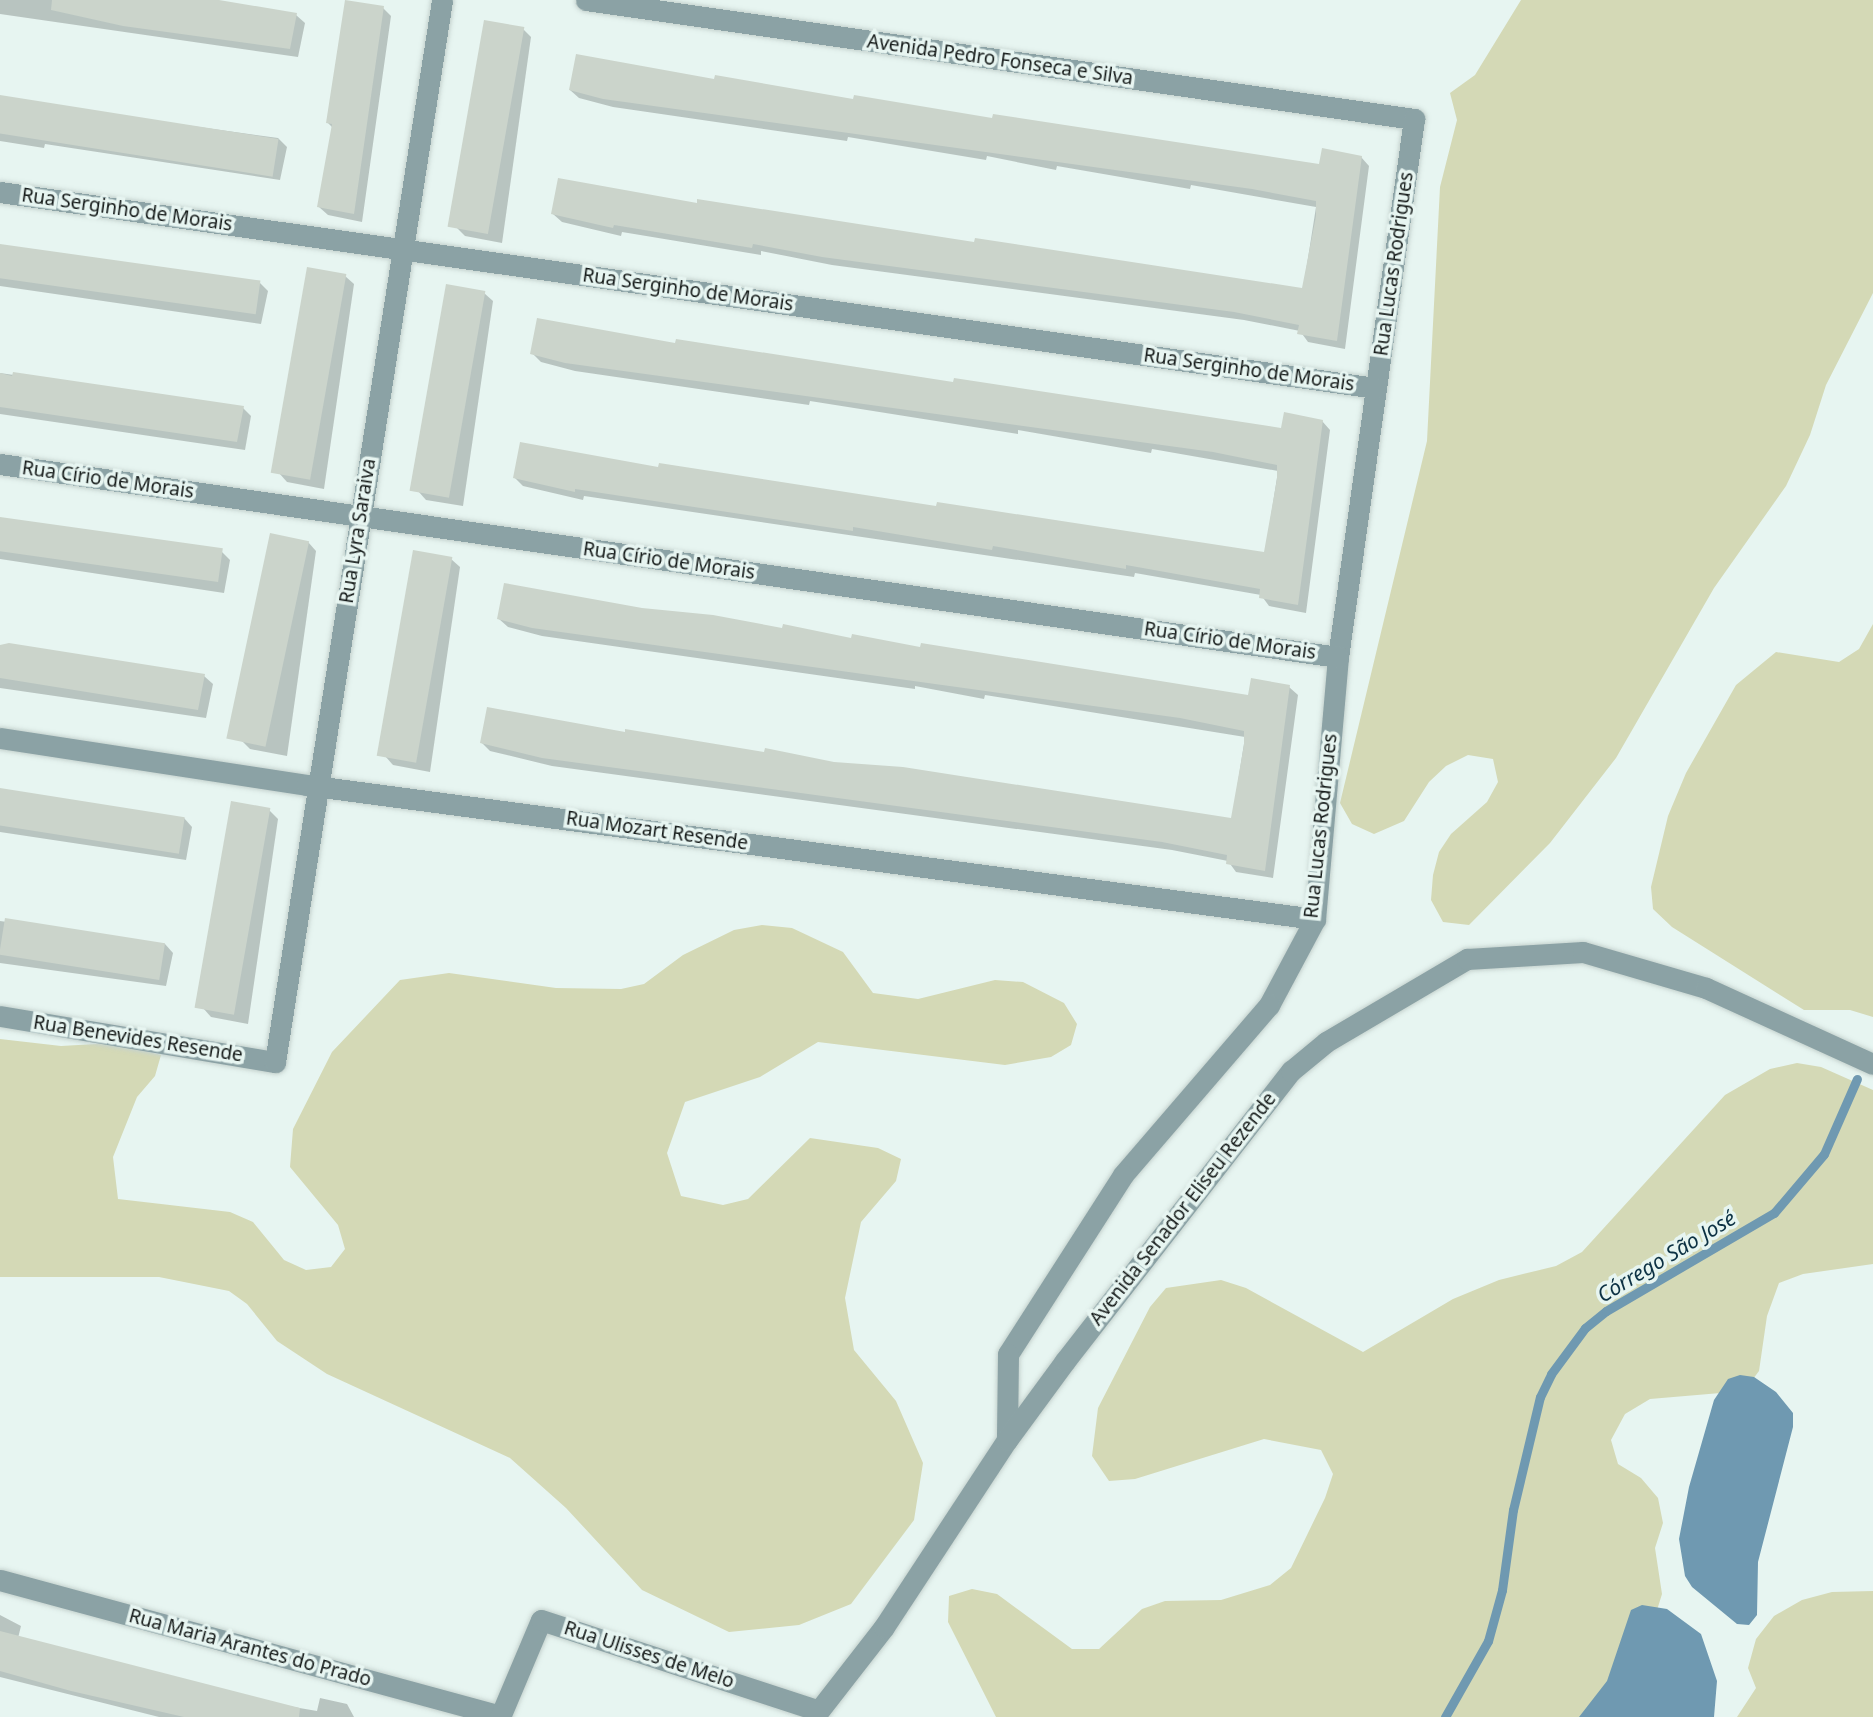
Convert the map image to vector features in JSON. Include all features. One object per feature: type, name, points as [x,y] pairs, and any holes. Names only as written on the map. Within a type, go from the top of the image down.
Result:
[{"type":"street","name":"Rua Lyra Saraiva","points":[[275,1062],[442,0]]},
{"type":"street","name":"Avenida Pedro Fonseca e Silva","points":[[586,0],[1414,119]]},
{"type":"street","name":"Rua Lucas Rodrigues","points":[[1007,1440],[1008,1354],[1123,1175],[1269,1005],[1315,919],[1338,657],[1414,119]]},
{"type":"street","name":"Rua Serginho de Morais","points":[[0,192],[1376,388]]},
{"type":"street","name":"Rua Círio de Morais","points":[[0,464],[1338,657]]},
{"type":"street","name":"Rua Mozart Resende","points":[[0,737],[318,786],[1315,919]]},
{"type":"street","name":"Avenida Senador Eliseu Rezende","points":[[815,1714],[884,1627],[1007,1440],[1291,1071],[1326,1042],[1467,959],[1583,952],[1706,988],[1873,1064]]},
{"type":"street","name":"Rua Benevides Resende","points":[[0,1016],[275,1062]]},
{"type":"street","name":"Rua Maria Arantes do Prado","points":[[0,1580],[501,1716]]},
{"type":"street","name":"Rua Ulisses de Melo","points":[[501,1716],[541,1620],[815,1714]]},
{"type":"green space","points":[[1521,0],[1873,0],[1873,293],[1826,385],[1810,435],[1786,486],[1714,588],[1616,758],[1550,843],[1469,925],[1443,922],[1431,900],[1433,875],[1439,852],[1451,834],[1487,802],[1498,782],[1493,759],[1468,755],[1446,766],[1429,782],[1404,821],[1374,834],[1352,824],[1340,803],[1427,441],[1440,187],[1457,120],[1450,93],[1475,75]]},
{"type":"green space","points":[[1873,624],[1873,1017],[1850,1010],[1804,1010],[1672,927],[1653,909],[1651,887],[1668,816],[1686,773],[1736,685],[1776,652],[1839,662],[1859,649]]},
{"type":"green space","points":[[762,925],[792,928],[843,952],[873,993],[918,999],[995,980],[1023,982],[1064,1003],[1077,1024],[1071,1045],[1051,1057],[1005,1065],[818,1042],[760,1077],[685,1102],[667,1153],[681,1196],[723,1205],[748,1199],[810,1138],[878,1148],[901,1159],[896,1181],[861,1222],[845,1298],[854,1350],[896,1401],[923,1463],[914,1520],[851,1604],[799,1625],[729,1632],[642,1590],[566,1508],[510,1458],[327,1374],[277,1341],[247,1304],[229,1291],[159,1277],[0,1277],[0,1039],[61,1046],[113,1043],[161,1055],[155,1076],[137,1097],[113,1157],[118,1199],[230,1212],[253,1222],[284,1260],[306,1270],[331,1267],[345,1249],[338,1225],[290,1167],[293,1129],[332,1052],[400,980],[449,973],[556,988],[621,989],[644,984],[683,955],[734,930]]},
{"type":"green space","points":[[1797,1063],[1821,1067],[1873,1090],[1873,1264],[1803,1274],[1779,1283],[1767,1316],[1759,1371],[1744,1391],[1650,1399],[1625,1414],[1611,1440],[1618,1464],[1641,1478],[1658,1498],[1663,1523],[1655,1548],[1662,1594],[1636,1678],[1600,1717],[996,1717],[948,1622],[949,1596],[972,1589],[997,1594],[1072,1649],[1099,1649],[1142,1609],[1165,1601],[1221,1600],[1270,1585],[1291,1568],[1325,1498],[1333,1474],[1321,1450],[1264,1439],[1135,1479],[1109,1481],[1092,1456],[1098,1408],[1150,1307],[1166,1288],[1221,1280],[1246,1288],[1363,1352],[1453,1299],[1499,1280],[1556,1266],[1582,1252],[1725,1095],[1770,1069]]},
{"type":"green space","points":[[1873,1591],[1873,1717],[1737,1717],[1756,1688],[1748,1668],[1756,1639],[1774,1616],[1802,1600],[1832,1592]]},
{"type":"water","points":[[1740,1375],[1754,1377],[1776,1392],[1793,1413],[1793,1427],[1758,1562],[1757,1615],[1749,1625],[1737,1624],[1692,1587],[1685,1576],[1679,1539],[1689,1487],[1714,1400],[1728,1379]]},
{"type":"water","points":[[1642,1605],[1667,1609],[1701,1634],[1717,1681],[1714,1717],[1579,1717],[1607,1681],[1631,1610]]},
{"type":"building","points":[[52,0],[219,0],[297,13],[290,49],[123,26],[51,10]]},
{"type":"building","points":[[345,0],[384,6],[354,214],[317,207],[332,124],[326,123]]},
{"type":"building","points":[[484,20],[524,27],[488,234],[448,227]]},
{"type":"building","points":[[576,54],[714,79],[715,75],[853,99],[854,95],[992,118],[993,114],[1319,164],[1322,148],[1362,156],[1337,341],[1297,334],[1299,325],[1234,312],[822,257],[753,244],[752,248],[614,225],[613,228],[551,214],[558,178],[697,203],[697,199],[974,242],[975,238],[1302,288],[1316,216],[1316,201],[1252,189],[603,99],[569,90]]},
{"type":"building","points":[[0,95],[279,139],[273,177],[0,133]]},
{"type":"building","points":[[0,244],[260,281],[256,314],[0,278]]},
{"type":"building","points":[[307,267],[346,274],[310,480],[271,473]]},
{"type":"building","points":[[446,284],[485,291],[449,498],[410,491]]},
{"type":"building","points":[[537,318],[675,343],[676,339],[953,382],[954,378],[1281,428],[1284,412],[1323,420],[1298,605],[1259,598],[1260,589],[1126,565],[1126,569],[993,546],[992,550],[853,527],[853,531],[575,489],[575,492],[513,478],[520,442],[658,467],[659,463],[936,506],[937,502],[1264,552],[1277,479],[1277,465],[1213,452],[565,363],[530,354]]},
{"type":"building","points":[[13,372],[244,406],[237,442],[0,407],[0,373],[12,376]]},
{"type":"building","points":[[0,517],[223,548],[218,582],[0,551]]},
{"type":"building","points":[[270,533],[309,541],[265,747],[226,738]]},
{"type":"building","points":[[413,550],[452,557],[416,763],[377,756]]},
{"type":"building","points":[[504,583],[642,608],[713,615],[782,628],[783,624],[851,638],[852,634],[920,647],[921,643],[1248,695],[1251,678],[1290,685],[1265,871],[1226,864],[1227,855],[1162,842],[542,758],[480,743],[487,707],[625,732],[625,729],[764,752],[765,748],[834,762],[903,767],[1231,818],[1244,745],[1244,731],[1180,718],[532,628],[497,619]]},
{"type":"building","points":[[9,643],[205,674],[198,710],[0,678],[0,645]]},
{"type":"building","points":[[0,788],[185,817],[179,854],[0,825]]},
{"type":"building","points":[[231,801],[270,808],[234,1015],[195,1008]]},
{"type":"building","points":[[5,918],[165,943],[159,980],[0,955]]},
{"type":"building","points":[[0,1631],[300,1708],[299,1717],[184,1717],[71,1691],[0,1671]]},
{"type":"waterway","name":"Córrego São José","points":[[1445,1717],[1488,1641],[1502,1590],[1513,1510],[1540,1397],[1551,1374],[1585,1328],[1606,1311],[1774,1213],[1824,1154],[1857,1079]]}]
